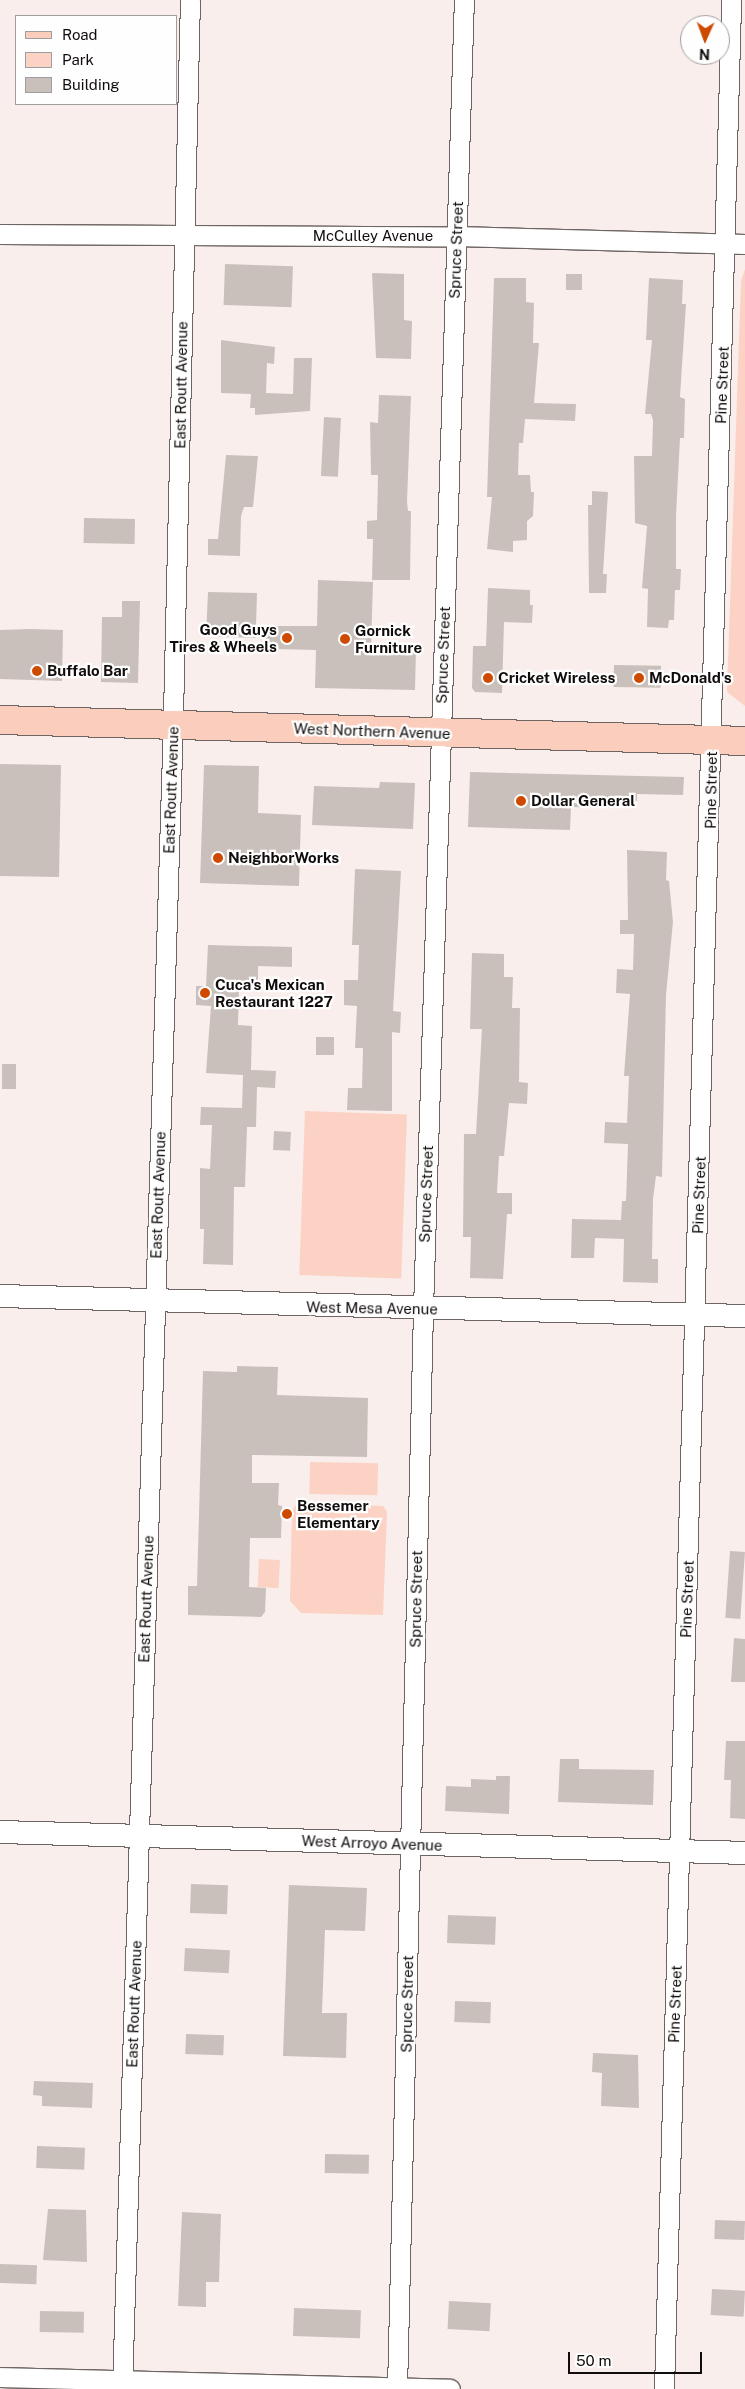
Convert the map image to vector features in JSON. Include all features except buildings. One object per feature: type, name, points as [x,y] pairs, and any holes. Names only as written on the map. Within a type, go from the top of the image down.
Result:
[{"type":"main road","name":"West Northern Avenue","points":[[0,720],[745,741]]},
{"type":"street","name":"East Routt Avenue","points":[[122,2384],[173,725],[190,0]]},
{"type":"street","name":"Spruce Street","points":[[397,2388],[423,1309],[464,0]]},
{"type":"street","name":"Pine Street","points":[[664,2389],[711,740],[736,244],[731,0]]},
{"type":"street","name":"McCulley Avenue","points":[[0,234],[456,236],[736,244]]},
{"type":"street","name":"West Mesa Avenue","points":[[0,1296],[154,1302],[745,1316]]},
{"type":"street","name":"West Arroyo Avenue","points":[[0,1832],[745,1853]]},
{"type":"street","points":[[0,2377],[122,2384],[450,2389]]},
{"type":"green space","points":[[745,269],[745,706],[727,692],[741,281]]},
{"type":"green space","points":[[305,1111],[407,1115],[401,1278],[299,1275]]},
{"type":"green space","points":[[310,1462],[378,1463],[377,1495],[309,1494]]},
{"type":"green space","points":[[297,1503],[383,1506],[387,1512],[383,1615],[301,1613],[290,1601],[292,1511]]},
{"type":"green space","points":[[259,1559],[280,1560],[279,1588],[258,1587]]},
{"type":"place","name":"Good Guys Tires & Wheels","points":[[287,638]]},
{"type":"place","name":"Gornick Furniture","points":[[345,639]]},
{"type":"place","name":"Buffalo Bar","points":[[37,671]]},
{"type":"place","name":"Cricket Wireless","points":[[488,678]]},
{"type":"place","name":"McDonald's","points":[[639,678]]},
{"type":"place","name":"Dollar General","points":[[521,801]]},
{"type":"place","name":"NeighborWorks","points":[[218,858]]},
{"type":"place","name":"Cuca's Mexican Restaurant 1227","points":[[205,993]]},
{"type":"place","name":"Bessemer Elementary","points":[[287,1514]]}]
